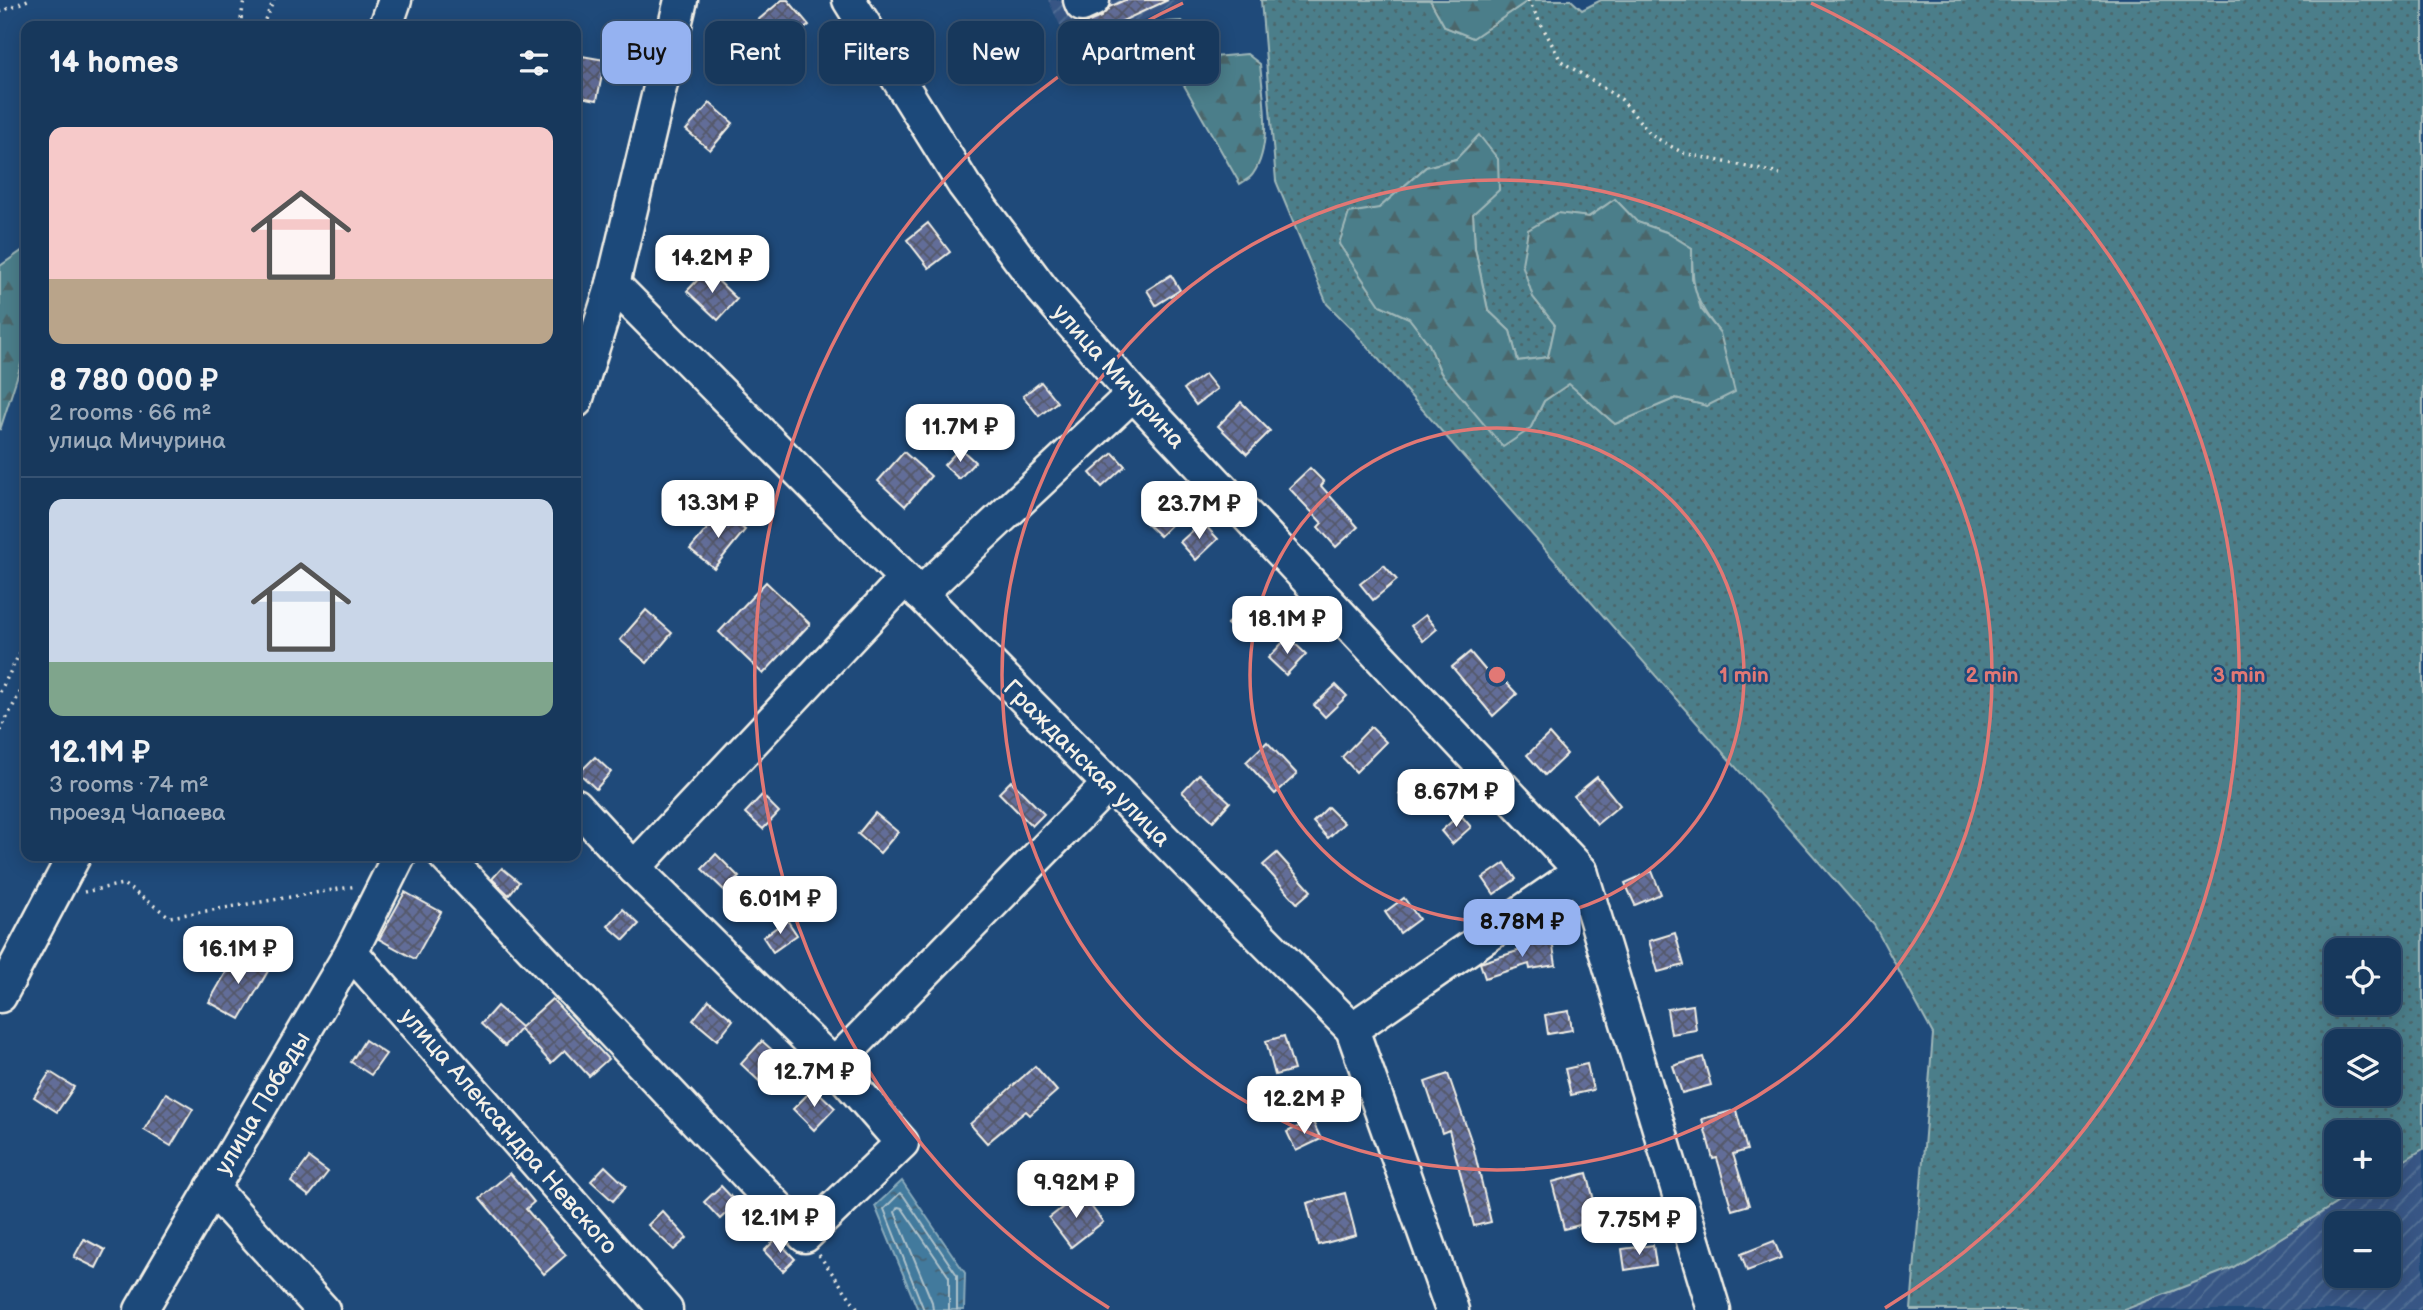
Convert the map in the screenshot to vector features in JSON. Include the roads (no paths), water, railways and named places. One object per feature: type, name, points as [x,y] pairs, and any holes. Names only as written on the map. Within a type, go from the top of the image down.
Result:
[{"type":"street","points":[[388,21],[396,0]]},
{"type":"street","points":[[581,385],[613,284],[681,0]]},
{"type":"street","name":"улица Мичурина","points":[[849,0],[964,184],[1042,289],[1133,394],[1581,871],[1714,1310]]},
{"type":"street","points":[[1080,0],[1082,5],[1093,0]]},
{"type":"street","name":"Гражданская улица","points":[[613,284],[1352,1029],[1452,1310]]},
{"type":"street","points":[[634,868],[912,586],[1133,394]]},
{"type":"street","points":[[834,1065],[1108,785]]},
{"type":"street","points":[[450,861],[805,1236],[902,1143],[834,1065],[634,868],[581,810]]},
{"type":"street","points":[[0,996],[71,861]]},
{"type":"street","name":"улица Победы","points":[[141,1310],[351,953],[393,868]]},
{"type":"street","points":[[1352,1029],[1581,871]]},
{"type":"street","name":"улица Александра Невского","points":[[351,953],[666,1310]]},
{"type":"street","points":[[212,1188],[323,1310]]},
{"type":"water","points":[[902,1181],[965,1273],[964,1310],[918,1310],[875,1206]]}]
